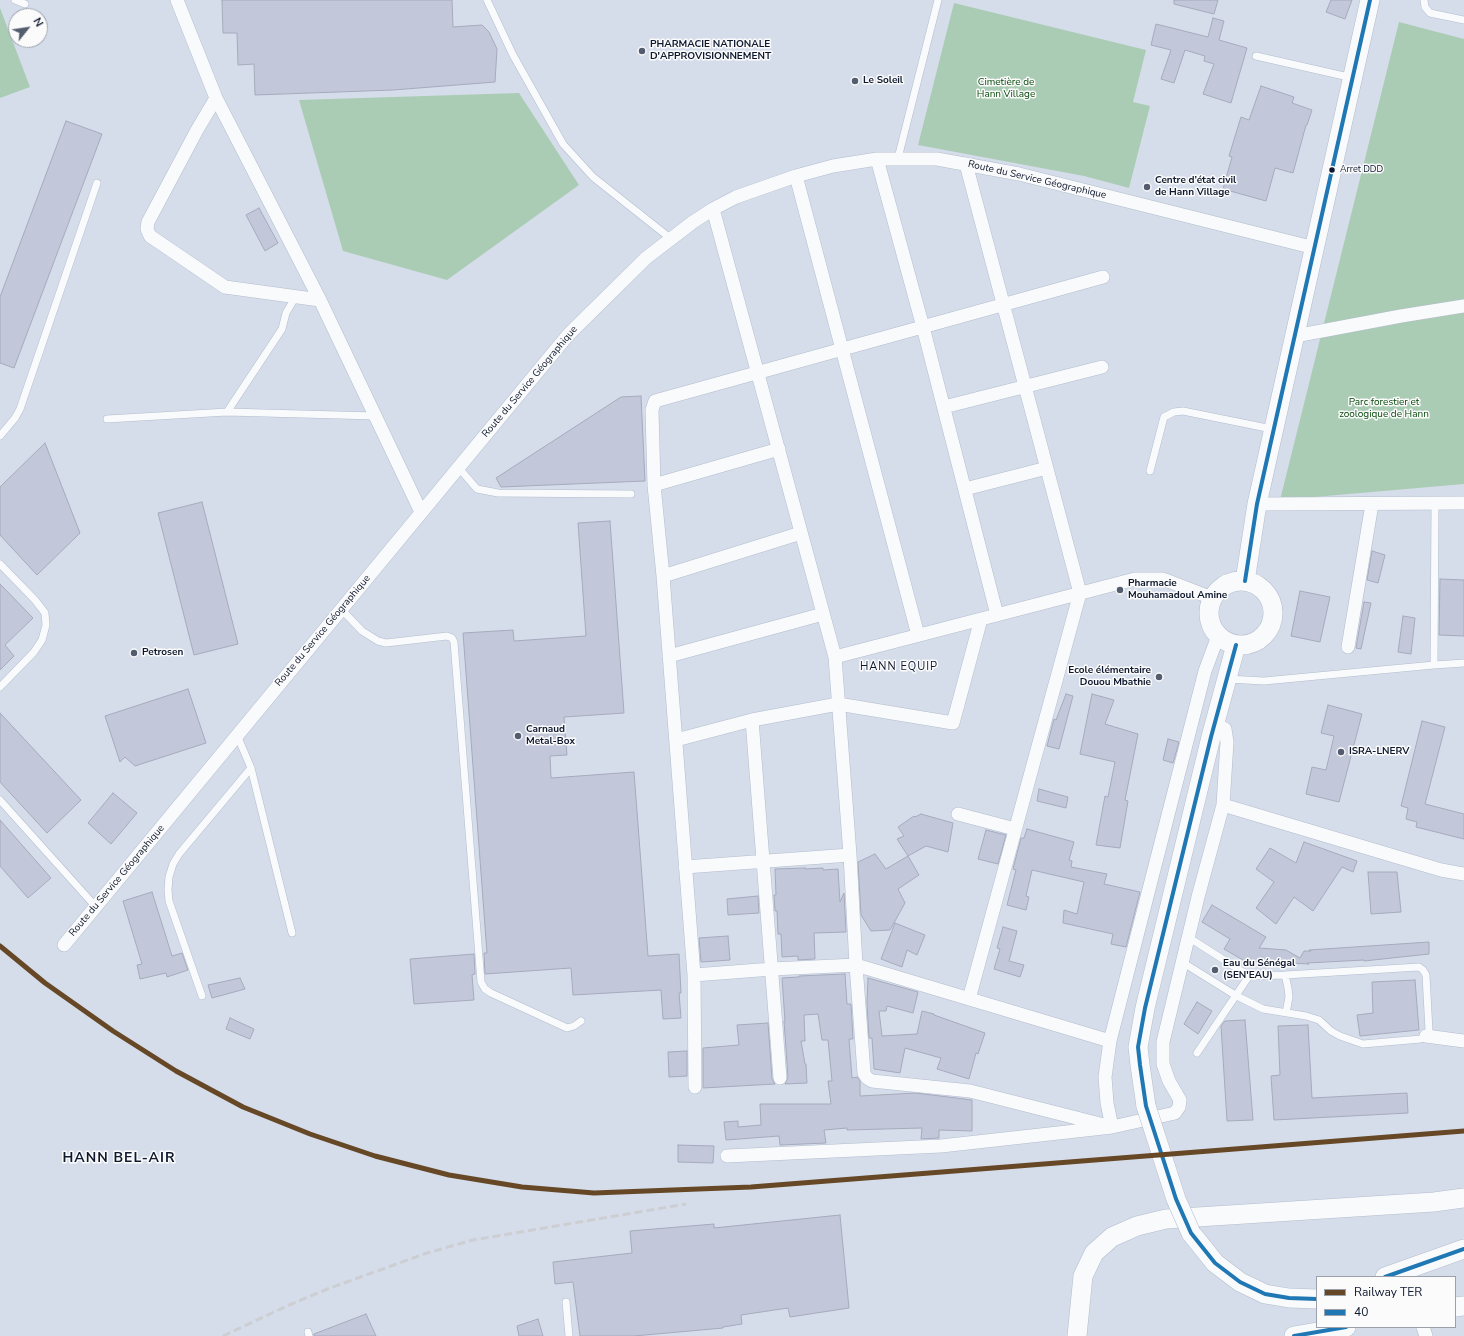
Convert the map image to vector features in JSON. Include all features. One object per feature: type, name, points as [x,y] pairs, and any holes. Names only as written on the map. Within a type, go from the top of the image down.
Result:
[{"type":"main road","points":[[1245,581],[1258,504],[1274,429],[1370,0]]},
{"type":"main road","points":[[1235,581],[1245,581],[1261,587],[1267,594],[1273,609],[1273,618],[1271,626],[1260,639],[1245,645],[1236,645],[1226,642],[1218,636],[1212,628],[1209,618],[1209,608],[1212,598],[1218,590],[1226,584],[1235,581]]},
{"type":"main road","points":[[1236,645],[1214,724],[1145,1008],[1138,1046],[1140,1065],[1146,1106],[1176,1200],[1191,1233],[1216,1263],[1240,1282],[1265,1294],[1289,1298],[1316,1299]]},
{"type":"main road","points":[[1077,1336],[1083,1276],[1094,1253],[1112,1237],[1137,1226],[1166,1219],[1434,1202],[1464,1198]]},
{"type":"main road","points":[[1388,1276],[1464,1249]]},
{"type":"main road","points":[[1294,1336],[1340,1328]]},
{"type":"street","points":[[177,0],[216,98],[320,300],[421,512]]},
{"type":"street","points":[[216,98],[197,130],[148,222],[147,229],[150,236],[225,287],[320,300]]},
{"type":"street","points":[[877,159],[923,327],[997,615]]},
{"type":"street","name":"Route du Service Géographique","points":[[64,945],[568,335],[646,258],[670,238],[713,209],[736,197],[796,176],[833,166],[877,159],[937,159],[1019,174],[1315,248]]},
{"type":"street","points":[[966,164],[1080,593],[968,999]]},
{"type":"street","points":[[796,176],[918,635]]},
{"type":"street","points":[[713,209],[835,657],[864,1073],[867,1078],[872,1081],[970,1091],[1112,1127]]},
{"type":"street","points":[[695,1087],[694,975],[668,656],[663,576],[654,484],[652,410],[655,400],[1103,277]]},
{"type":"street","points":[[1295,336],[1464,306]]},
{"type":"street","points":[[944,407],[1102,367]]},
{"type":"street","points":[[654,484],[779,450]]},
{"type":"street","points":[[965,489],[1046,468]]},
{"type":"street","points":[[1258,504],[1464,503]]},
{"type":"street","points":[[1348,647],[1372,504]]},
{"type":"street","points":[[663,576],[801,533]]},
{"type":"street","points":[[835,657],[1135,579],[1163,579],[1212,598]]},
{"type":"street","points":[[668,656],[823,614]]},
{"type":"street","points":[[676,740],[752,720],[838,704],[953,723],[981,619]]},
{"type":"street","points":[[1112,1127],[1107,1103],[1105,1076],[1110,1040],[1205,671],[1218,636]]},
{"type":"street","points":[[1205,671],[1227,679]]},
{"type":"street","points":[[752,720],[780,1078]]},
{"type":"street","points":[[727,1156],[941,1146],[1112,1127],[1175,1113],[1179,1107],[1180,1100],[1169,1081],[1163,1064],[1163,1042],[1188,937],[1223,805],[1227,742],[1225,729],[1214,724]]},
{"type":"street","points":[[1223,805],[1441,870],[1464,874]]},
{"type":"street","points":[[958,814],[1015,829]]},
{"type":"street","points":[[685,867],[850,855]]},
{"type":"street","points":[[694,975],[856,965],[1110,1040]]},
{"type":"street","points":[[1426,1036],[1464,1041]]},
{"type":"lane","points":[[15,0],[25,4]]},
{"type":"lane","points":[[487,0],[513,54],[563,144],[593,177],[670,238]]},
{"type":"lane","points":[[898,158],[938,0]]},
{"type":"lane","points":[[1424,0],[1425,7],[1430,13],[1464,20]]},
{"type":"lane","points":[[1256,56],[1353,78]]},
{"type":"lane","points":[[0,436],[16,418],[20,409],[98,184]]},
{"type":"lane","points":[[227,412],[282,329],[286,313],[296,296]]},
{"type":"lane","points":[[1150,471],[1164,417],[1174,412],[1183,411],[1274,429]]},
{"type":"lane","points":[[107,419],[227,412],[376,416]]},
{"type":"lane","points":[[458,468],[477,489],[498,493],[631,494]]},
{"type":"lane","points":[[1434,504],[1434,665]]},
{"type":"lane","points":[[0,564],[35,600],[45,613],[46,625],[42,640],[38,646],[0,687]]},
{"type":"lane","points":[[341,609],[362,631],[378,641],[386,643],[447,636],[452,638],[454,642],[481,982],[485,989],[491,993],[567,1028],[574,1026],[581,1021]]},
{"type":"lane","points":[[1227,679],[1264,682],[1434,665],[1464,664]]},
{"type":"lane","points":[[237,735],[251,768],[292,933]]},
{"type":"lane","points":[[202,996],[170,901],[168,890],[169,877],[173,864],[179,854],[251,768]]},
{"type":"lane","points":[[0,800],[96,907]]},
{"type":"lane","points":[[1182,962],[1235,995],[1263,1009],[1319,1020],[1331,1031],[1340,1036],[1363,1044],[1421,1039],[1426,1036],[1429,1031],[1426,975],[1419,967],[1249,976],[1188,937]]},
{"type":"lane","points":[[1285,975],[1289,998],[1286,1013]]},
{"type":"lane","points":[[1197,1053],[1249,976]]},
{"type":"lane","points":[[566,1302],[569,1336]]},
{"type":"green space","name":"Cimetière de Hann Village","points":[[954,3],[1146,50],[1133,102],[1150,106],[1129,188],[1084,176],[918,145]]},
{"type":"green space","points":[[0,8],[8,29],[8,48],[15,48],[30,87],[0,98]]},
{"type":"green space","name":"Parc forestier et zoologique de Hann","points":[[1399,22],[1464,39],[1464,484],[1280,500]]},
{"type":"green space","points":[[519,93],[579,185],[447,280],[343,251],[299,100]]},
{"type":"building","points":[[222,0],[452,0],[453,27],[482,25],[489,32],[497,49],[495,82],[393,90],[255,95],[254,64],[238,65],[237,33],[223,33]]},
{"type":"building","points":[[1174,0],[1218,0],[1214,14],[1174,4]]},
{"type":"building","points":[[1331,0],[1352,0],[1345,19],[1326,12]]},
{"type":"building","points":[[1213,18],[1224,21],[1219,40],[1247,48],[1231,103],[1203,94],[1214,64],[1204,61],[1205,56],[1185,50],[1174,83],[1161,79],[1171,50],[1151,45],[1156,24],[1208,37]]},
{"type":"building","points":[[1261,86],[1294,97],[1292,103],[1312,110],[1306,125],[1293,173],[1275,168],[1266,201],[1223,189],[1232,157],[1229,156],[1241,117],[1249,120]]},
{"type":"building","points":[[66,121],[102,134],[14,368],[0,363],[0,297]]},
{"type":"building","points":[[259,208],[278,243],[265,251],[246,215]]},
{"type":"building","points":[[641,396],[645,481],[501,487],[496,478],[621,397]]},
{"type":"building","points":[[45,443],[80,533],[37,575],[0,535],[0,487]]},
{"type":"building","points":[[202,502],[238,644],[194,655],[158,513]]},
{"type":"building","name":"Carnaud Metal-Box","points":[[610,521],[624,713],[564,717],[567,755],[550,756],[551,778],[634,772],[648,956],[679,954],[681,993],[679,993],[681,1018],[663,1019],[661,990],[573,995],[571,968],[485,974],[484,953],[487,953],[463,633],[513,630],[514,641],[586,636],[578,523]]},
{"type":"building","points":[[1372,551],[1385,555],[1378,583],[1367,580]]},
{"type":"building","points":[[1440,579],[1464,580],[1464,636],[1439,635]]},
{"type":"building","points":[[0,584],[33,618],[5,645],[14,656],[0,670]]},
{"type":"building","points":[[1300,591],[1330,597],[1320,642],[1291,636]]},
{"type":"building","points":[[1364,602],[1371,603],[1361,649],[1356,648]]},
{"type":"building","points":[[1403,616],[1415,618],[1411,654],[1398,652]]},
{"type":"building","points":[[188,689],[206,743],[135,766],[125,757],[120,762],[105,716]]},
{"type":"building","points":[[1066,694],[1073,696],[1059,749],[1047,746],[1054,719],[1056,720]]},
{"type":"building","points":[[1092,694],[1114,700],[1105,724],[1138,734],[1125,800],[1128,801],[1120,848],[1096,845],[1105,796],[1108,797],[1115,762],[1080,754]]},
{"type":"building","name":"ISRA-LNERV","points":[[1328,705],[1362,714],[1339,802],[1306,794],[1312,767],[1326,770],[1334,736],[1321,733]]},
{"type":"building","points":[[0,713],[81,800],[47,833],[0,782]]},
{"type":"building","points":[[1422,721],[1445,727],[1425,804],[1464,814],[1464,839],[1416,827],[1417,822],[1406,819],[1408,808],[1401,806]]},
{"type":"building","points":[[1168,739],[1179,742],[1173,763],[1163,760]]},
{"type":"building","points":[[1039,789],[1068,797],[1066,808],[1037,801]]},
{"type":"building","points":[[113,793],[137,813],[111,844],[88,823]]},
{"type":"building","points":[[921,814],[953,823],[948,852],[926,846],[908,856],[897,839],[904,836],[898,827],[914,816],[915,817]]},
{"type":"building","points":[[0,820],[51,878],[28,898],[0,866]]},
{"type":"building","points":[[1027,829],[1074,842],[1069,860],[1072,861],[1071,867],[1107,874],[1104,884],[1140,892],[1126,947],[1111,944],[1113,934],[1063,923],[1064,910],[1077,914],[1084,882],[1032,870],[1026,896],[1029,897],[1026,910],[1007,905],[1016,870],[1013,869],[1021,838],[1024,838]]},
{"type":"building","points":[[986,830],[1006,835],[998,864],[978,859]]},
{"type":"building","points":[[1304,842],[1357,861],[1353,872],[1342,867],[1313,911],[1294,897],[1276,924],[1256,908],[1274,882],[1256,869],[1270,848],[1296,863]]},
{"type":"building","points":[[875,854],[886,869],[908,856],[919,875],[898,889],[905,903],[890,930],[871,931],[861,915],[858,862]]},
{"type":"building","points":[[823,868],[823,870],[838,869],[840,902],[844,893],[846,932],[814,933],[815,959],[798,960],[798,956],[782,957],[781,934],[778,934],[777,911],[775,911],[775,869]]},
{"type":"building","points":[[1368,872],[1397,872],[1401,912],[1371,914]]},
{"type":"building","points":[[152,892],[172,956],[182,953],[188,970],[167,977],[166,973],[140,979],[137,965],[142,964],[123,901]]},
{"type":"building","points":[[758,896],[759,913],[728,915],[727,899]]},
{"type":"building","points":[[1212,905],[1266,937],[1259,948],[1286,950],[1300,958],[1304,951],[1311,951],[1309,950],[1429,942],[1429,954],[1364,961],[1307,963],[1309,964],[1252,961],[1250,964],[1224,949],[1230,939],[1202,922]]},
{"type":"building","points":[[895,923],[925,935],[917,955],[907,950],[902,967],[881,959]]},
{"type":"building","points":[[1003,927],[1017,931],[1009,961],[1024,965],[1020,977],[994,969],[1000,949],[997,948]]},
{"type":"building","points":[[728,936],[730,960],[701,962],[699,938]]},
{"type":"building","points":[[474,954],[475,974],[472,975],[474,1000],[414,1004],[410,959]]},
{"type":"building","points":[[845,974],[847,1004],[851,1004],[853,1039],[849,1039],[852,1078],[857,1077],[860,1081],[860,1096],[916,1093],[972,1100],[972,1131],[939,1130],[939,1138],[921,1139],[922,1128],[847,1130],[847,1128],[824,1130],[826,1143],[780,1145],[779,1136],[726,1140],[724,1122],[738,1121],[738,1127],[761,1125],[760,1104],[831,1104],[828,1081],[832,1081],[828,1040],[822,1040],[818,1014],[804,1015],[805,1041],[801,1041],[806,1064],[807,1083],[785,1084],[788,1077],[782,978]]},
{"type":"building","points":[[240,978],[245,989],[212,998],[208,985]]},
{"type":"building","points":[[868,978],[918,992],[913,1013],[887,1006],[886,1011],[879,1011],[882,1036],[917,1034],[922,1011],[985,1033],[978,1054],[976,1053],[969,1079],[937,1069],[941,1058],[905,1048],[900,1073],[874,1069],[872,1038],[869,1038],[867,1003]]},
{"type":"building","points":[[1415,980],[1419,1030],[1360,1036],[1357,1015],[1373,1013],[1372,982]]},
{"type":"building","points":[[1197,1002],[1212,1011],[1198,1034],[1184,1024]]},
{"type":"building","points":[[230,1018],[254,1029],[250,1039],[226,1029]]},
{"type":"building","points":[[1245,1020],[1253,1120],[1227,1121],[1221,1026],[1225,1021]]},
{"type":"building","points":[[768,1023],[772,1079],[775,1084],[703,1088],[703,1048],[739,1045],[737,1025]]},
{"type":"building","points":[[1308,1025],[1312,1098],[1407,1093],[1408,1113],[1274,1120],[1271,1076],[1280,1075],[1278,1026]]},
{"type":"building","points":[[687,1051],[687,1076],[669,1077],[668,1052]]},
{"type":"building","points":[[678,1145],[714,1146],[713,1163],[678,1162]]},
{"type":"building","points":[[840,1215],[849,1308],[790,1317],[788,1308],[741,1315],[742,1324],[723,1328],[634,1336],[580,1336],[573,1282],[555,1284],[553,1262],[632,1253],[630,1231],[714,1224],[714,1228]]},
{"type":"building","points":[[366,1314],[376,1336],[314,1336],[314,1334]]},
{"type":"building","points":[[538,1319],[543,1336],[519,1336],[517,1326]]},
{"type":"railway","points":[[223,1336],[289,1305],[330,1288],[427,1253],[473,1240],[686,1204]]},
{"type":"rail line","name":"TER","points":[[0,946],[45,983],[113,1031],[176,1071],[243,1107],[310,1134],[375,1156],[449,1175],[522,1187],[594,1193],[751,1187],[1464,1131]]},
{"type":"transit line","name":"40","points":[[1245,581],[1257,504],[1370,0]]},
{"type":"transit line","name":"40","points":[[1236,645],[1211,737],[1145,1008],[1138,1047],[1140,1065],[1146,1106],[1176,1199],[1191,1233],[1215,1263],[1240,1282],[1265,1294],[1289,1298],[1316,1299]]},
{"type":"transit line","name":"40","points":[[1388,1276],[1464,1249]]},
{"type":"transit line","name":"40","points":[[1294,1336],[1340,1328]]},
{"type":"place","name":"PHARMACIE NATIONALE D'APPROVISIONNEMENT","points":[[642,51]]},
{"type":"place","name":"Le Soleil","points":[[855,81]]},
{"type":"place","name":"Arret DDD","points":[[1332,170]]},
{"type":"place","name":"Centre d’état civil de Hann Village","points":[[1147,187]]},
{"type":"place","name":"Pharmacie Mouhamadoul Amine","points":[[1120,590]]},
{"type":"place","name":"Petrosen","points":[[134,653]]},
{"type":"place","name":"Ecole élémentaire Douou Mbathie","points":[[1159,677]]},
{"type":"place","name":"Carnaud Metal-Box","points":[[518,736]]},
{"type":"place","name":"ISRA-LNERV","points":[[1341,752]]},
{"type":"place","name":"Eau du Sénégal (SEN'EAU)","points":[[1215,970]]},
{"type":"district","name":"HANN EQUIP","points":[[899,667]]},
{"type":"district","name":"HANN BEL-AIR","points":[[119,1159]]}]
